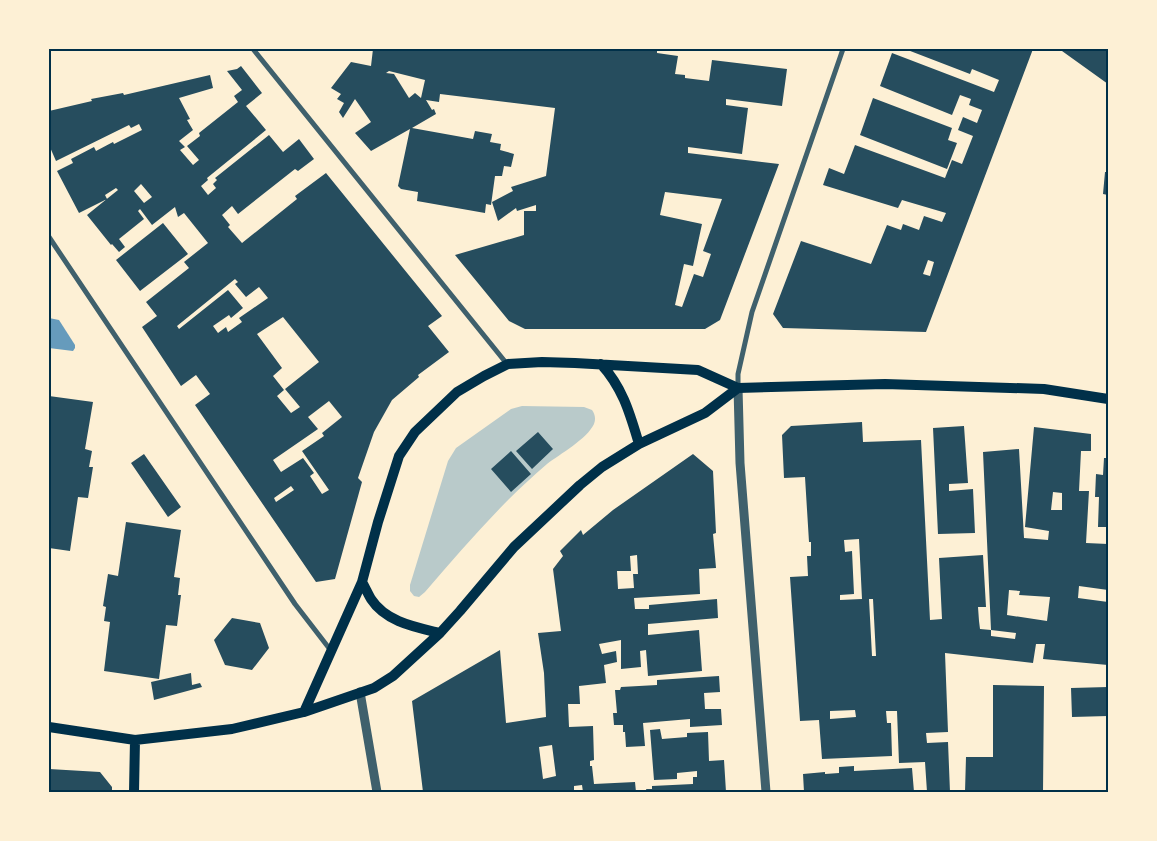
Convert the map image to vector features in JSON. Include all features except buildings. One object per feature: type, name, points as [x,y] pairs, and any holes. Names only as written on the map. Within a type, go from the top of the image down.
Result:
[{"type":"main road","points":[[304,712],[362,582],[378,522],[399,456],[415,432],[457,392],[508,364],[542,362],[698,370],[738,388],[902,384],[1044,389],[1108,399]]},
{"type":"main road","points":[[601,364],[612,375],[628,406],[639,444]]},
{"type":"main road","points":[[49,727],[135,740],[232,729],[304,712],[374,688],[392,676],[440,633],[514,547],[563,499],[602,467],[639,444],[705,413],[738,388]]},
{"type":"main road","points":[[362,582],[372,600],[384,614],[409,626],[440,633]]},
{"type":"main road","points":[[134,792],[135,740]]},
{"type":"street","points":[[253,49],[508,364]]},
{"type":"street","points":[[766,792],[740,463],[738,374],[752,312],[843,49]]},
{"type":"street","points":[[49,237],[290,596],[332,652]]},
{"type":"street","points":[[360,692],[377,792]]},
{"type":"shaded area","points":[[522,406],[584,407],[592,410],[595,422],[586,435],[547,464],[514,494],[425,592],[419,597],[414,596],[410,591],[410,585],[448,461],[456,448],[511,409]]},
{"type":"water","points":[[49,318],[59,320],[75,345],[73,351],[49,348]]}]
